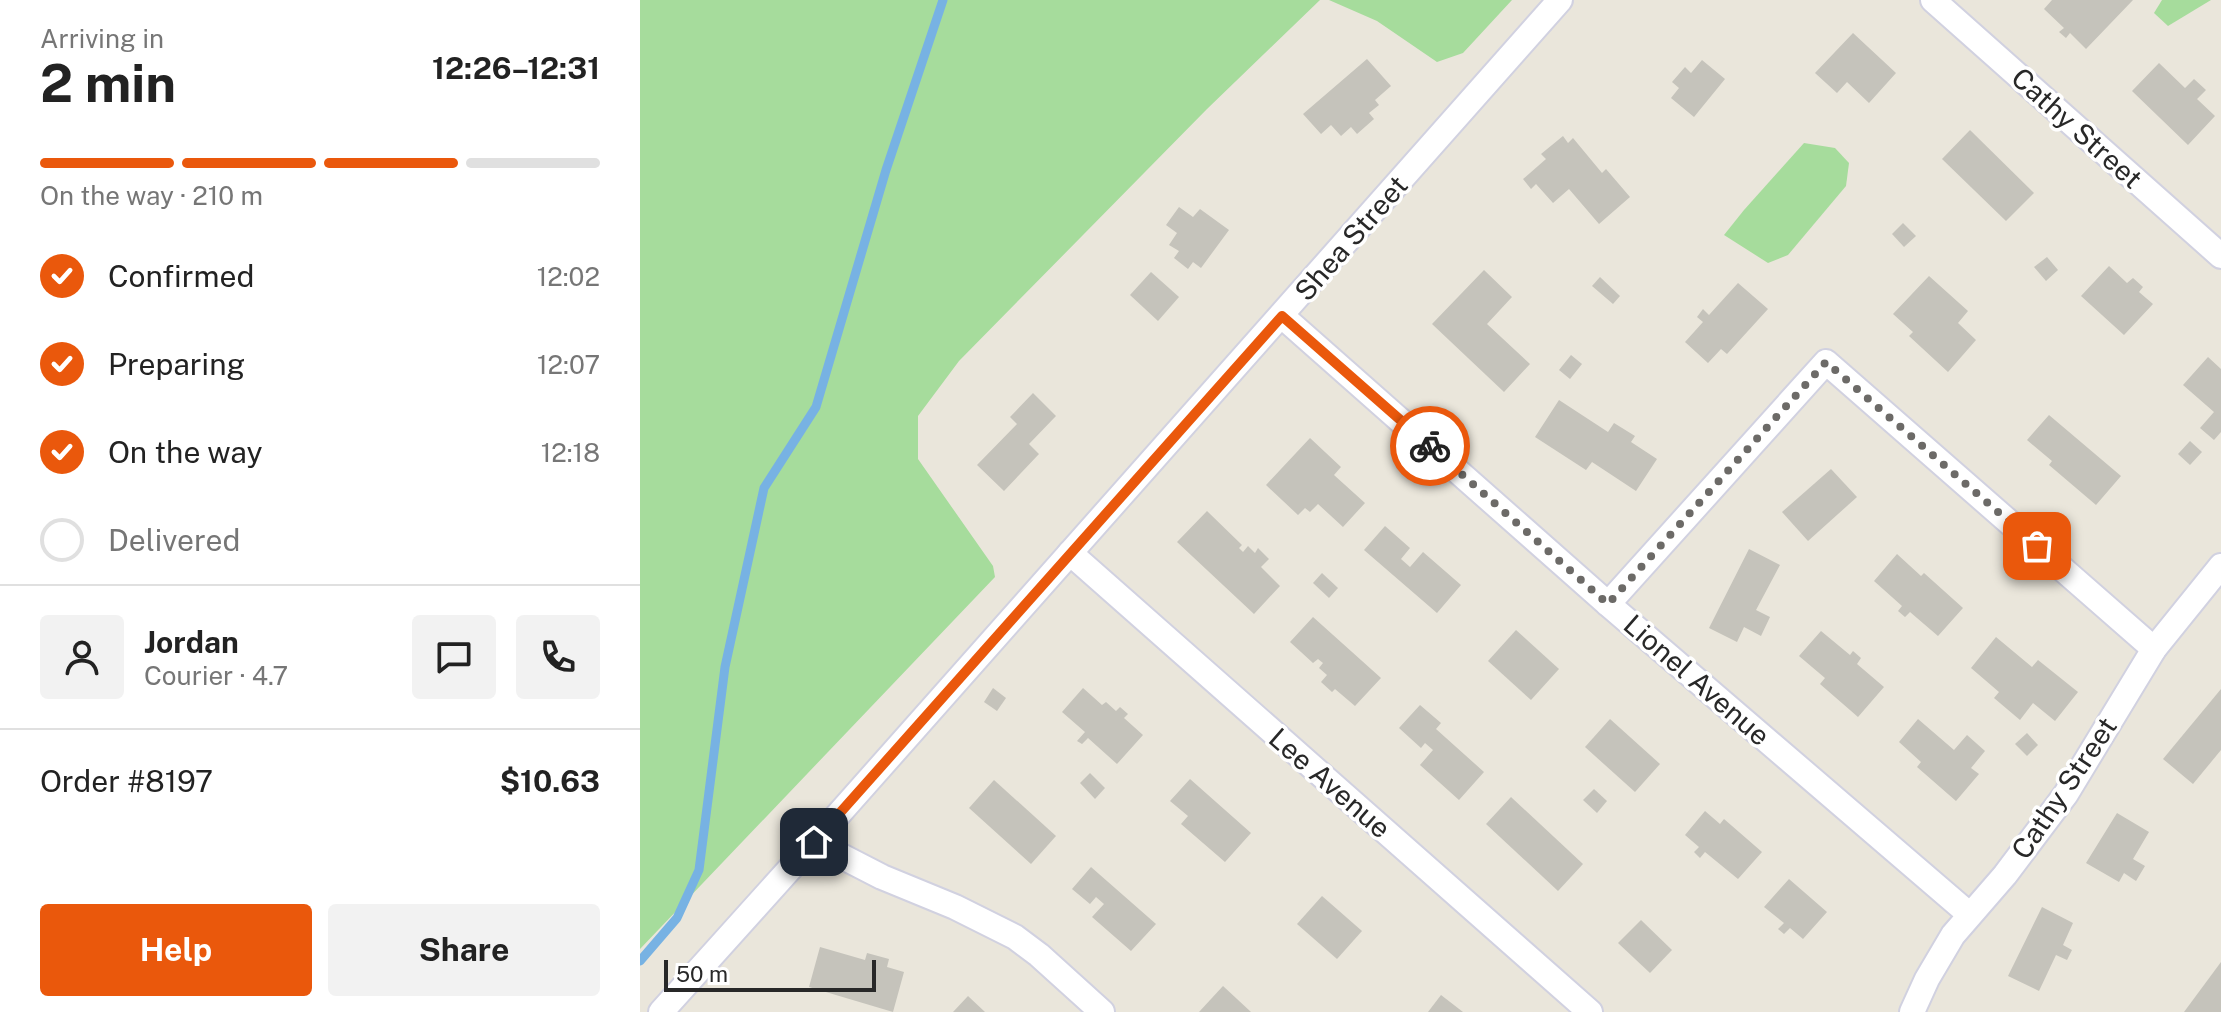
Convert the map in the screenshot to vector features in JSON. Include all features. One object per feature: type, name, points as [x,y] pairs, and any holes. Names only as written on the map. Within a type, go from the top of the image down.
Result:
[{"type":"street","name":"Shea Street","points":[[661,1012],[1560,0]]},
{"type":"street","name":"Cathy Street","points":[[1933,0],[2221,256]]},
{"type":"street","name":"Lionel Avenue","points":[[1282,316],[1608,604],[1969,914]]},
{"type":"street","points":[[1608,604],[1826,362],[2154,649]]},
{"type":"street","name":"Lee Avenue","points":[[1070,553],[1590,1012]]},
{"type":"street","name":"Cathy Street","points":[[1912,1012],[1939,957],[1969,914],[2005,875],[2066,794],[2154,649],[2221,566]]},
{"type":"street","points":[[814,842],[882,877],[955,907],[1015,937],[1102,1012]]},
{"type":"green space","points":[[640,0],[1320,0],[1207,109],[959,361],[918,416],[918,459],[993,566],[995,577],[640,949]]},
{"type":"green space","points":[[1329,0],[1512,0],[1463,53],[1437,62],[1377,21]]},
{"type":"green space","points":[[2162,0],[2211,0],[2168,26],[2154,13]]},
{"type":"green space","points":[[1804,143],[1835,148],[1849,163],[1846,186],[1788,255],[1768,263],[1724,235]]},
{"type":"building","points":[[2052,0],[2133,0],[2086,49],[2070,33],[2066,38],[2059,32],[2064,28],[2044,9]]},
{"type":"building","points":[[1853,33],[1896,73],[1869,103],[1847,82],[1837,93],[1815,73]]},
{"type":"building","points":[[1367,59],[1391,86],[1375,100],[1379,105],[1369,113],[1374,119],[1357,134],[1351,127],[1341,136],[1331,125],[1321,134],[1303,114]]},
{"type":"building","points":[[1702,60],[1725,79],[1694,117],[1671,98],[1679,88],[1672,82],[1685,67],[1691,73]]},
{"type":"building","points":[[2159,63],[2185,88],[2194,79],[2206,90],[2197,99],[2215,116],[2188,145],[2132,91]]},
{"type":"building","points":[[1970,130],[2034,193],[2006,221],[1942,159]]},
{"type":"building","points":[[1563,136],[1568,143],[1573,138],[1602,173],[1606,169],[1630,197],[1599,224],[1569,189],[1553,203],[1536,184],[1531,189],[1523,179],[1546,159],[1541,154]]},
{"type":"building","points":[[1179,207],[1193,217],[1200,209],[1229,230],[1201,268],[1193,262],[1188,269],[1174,258],[1179,251],[1169,245],[1177,233],[1166,225]]},
{"type":"building","points":[[1903,223],[1916,236],[1904,247],[1892,234]]},
{"type":"building","points":[[2047,257],[2058,270],[2046,281],[2034,267]]},
{"type":"building","points":[[2109,266],[2127,283],[2133,278],[2143,287],[2139,292],[2153,304],[2124,335],[2081,296]]},
{"type":"building","points":[[1484,270],[1512,297],[1487,324],[1530,364],[1504,392],[1432,324]]},
{"type":"building","points":[[1151,272],[1179,297],[1158,321],[1130,295]]},
{"type":"building","points":[[1929,276],[1968,311],[1958,323],[1976,340],[1948,372],[1909,336],[1913,332],[1893,314]]},
{"type":"building","points":[[1600,277],[1620,296],[1613,304],[1592,286]]},
{"type":"building","points":[[1738,283],[1768,309],[1727,354],[1721,349],[1708,363],[1685,342],[1703,322],[1697,317],[1703,309],[1709,315]]},
{"type":"building","points":[[1571,355],[1582,364],[1570,379],[1559,370]]},
{"type":"building","points":[[2208,357],[2221,369],[2221,432],[2214,440],[2200,428],[2214,412],[2183,385]]},
{"type":"building","points":[[1033,393],[1056,416],[1029,444],[1039,454],[1004,491],[977,465],[1017,424],[1010,417]]},
{"type":"building","points":[[1559,400],[1608,432],[1614,423],[1635,436],[1631,442],[1657,459],[1636,491],[1592,462],[1586,470],[1535,437]]},
{"type":"building","points":[[2049,415],[2121,476],[2096,505],[2049,465],[2052,461],[2027,440]]},
{"type":"building","points":[[1310,438],[1341,467],[1334,475],[1365,503],[1343,527],[1318,504],[1310,512],[1305,508],[1298,515],[1266,485]]},
{"type":"building","points":[[2190,441],[2202,452],[2190,465],[2178,454]]},
{"type":"building","points":[[1831,469],[1857,497],[1808,541],[1782,512]]},
{"type":"building","points":[[1207,511],[1242,545],[1239,548],[1243,552],[1248,546],[1255,553],[1258,548],[1269,559],[1261,567],[1280,586],[1254,614],[1177,542]]},
{"type":"building","points":[[1385,526],[1410,548],[1401,559],[1410,567],[1423,552],[1461,585],[1437,613],[1364,550]]},
{"type":"building","points":[[1749,549],[1780,565],[1756,610],[1770,617],[1761,636],[1744,627],[1737,642],[1709,628]]},
{"type":"building","points":[[1897,554],[1963,608],[1938,636],[1910,612],[1905,617],[1898,611],[1902,606],[1874,581]]},
{"type":"building","points":[[1322,573],[1338,588],[1329,598],[1313,583]]},
{"type":"building","points":[[1313,617],[1381,678],[1355,706],[1321,682],[1327,675],[1319,668],[1323,663],[1318,659],[1313,663],[1290,642]]},
{"type":"building","points":[[1516,630],[1559,669],[1531,700],[1488,661]]},
{"type":"building","points":[[1821,631],[1850,655],[1853,651],[1861,658],[1857,664],[1884,687],[1858,717],[1820,684],[1825,678],[1799,656]]},
{"type":"building","points":[[1996,637],[2032,667],[2038,660],[2078,692],[2055,721],[2033,703],[2020,720],[1994,698],[1999,692],[1971,668]]},
{"type":"building","points":[[993,688],[1006,698],[997,711],[984,702]]},
{"type":"building","points":[[1083,688],[1102,705],[1106,702],[1116,711],[1120,707],[1128,714],[1124,718],[1143,735],[1117,764],[1088,738],[1082,744],[1077,741],[1085,732],[1062,712]]},
{"type":"building","points":[[2221,689],[2221,750],[2193,784],[2163,759]]},
{"type":"building","points":[[1420,705],[1441,723],[1436,729],[1484,772],[1459,800],[1420,765],[1433,750],[1425,743],[1421,748],[1399,728]]},
{"type":"building","points":[[1610,719],[1660,764],[1635,792],[1585,747]]},
{"type":"building","points":[[1918,719],[1954,750],[1967,735],[1985,751],[1971,768],[1979,774],[1956,801],[1917,767],[1921,762],[1899,742]]},
{"type":"building","points":[[2027,733],[2038,745],[2027,756],[2015,744]]},
{"type":"building","points":[[1090,773],[1105,788],[1095,799],[1080,783]]},
{"type":"building","points":[[1190,779],[1251,833],[1225,862],[1181,824],[1188,816],[1170,801]]},
{"type":"building","points":[[994,780],[1056,836],[1031,864],[969,808]]},
{"type":"building","points":[[1594,789],[1607,801],[1597,813],[1583,800]]},
{"type":"building","points":[[1511,797],[1583,864],[1558,891],[1486,824]]},
{"type":"building","points":[[1705,811],[1720,824],[1724,819],[1762,852],[1738,879],[1705,852],[1700,858],[1694,852],[1699,847],[1685,835]]},
{"type":"building","points":[[2117,813],[2149,832],[2133,859],[2145,866],[2136,881],[2124,873],[2119,882],[2086,863]]},
{"type":"building","points":[[1091,867],[1156,924],[1131,951],[1092,917],[1104,904],[1096,897],[1090,904],[1072,889]]},
{"type":"building","points":[[1789,879],[1827,912],[1803,939],[1790,928],[1784,934],[1778,929],[1784,923],[1764,907]]},
{"type":"building","points":[[1322,896],[1362,931],[1337,959],[1297,924]]},
{"type":"building","points":[[2042,907],[2073,923],[2063,945],[2072,950],[2067,960],[2056,955],[2039,991],[2008,976]]},
{"type":"building","points":[[1641,920],[1672,950],[1650,973],[1618,943]]},
{"type":"building","points":[[820,947],[865,960],[867,953],[889,959],[887,967],[904,972],[893,1012],[809,987]]},
{"type":"building","points":[[2221,962],[2221,1012],[2184,1012]]},
{"type":"building","points":[[1223,986],[1251,1012],[1199,1012]]},
{"type":"building","points":[[1441,995],[1463,1012],[1428,1012]]},
{"type":"building","points":[[968,996],[985,1012],[953,1012]]},
{"type":"waterway","points":[[640,961],[677,918],[699,870],[725,667],[764,488],[816,407],[886,170],[943,0]]},
{"type":"way so far","points":[[1430,446],[1608,604],[1826,362],[2037,546]]},
{"type":"route","points":[[814,842],[1282,316],[1430,446]]}]
